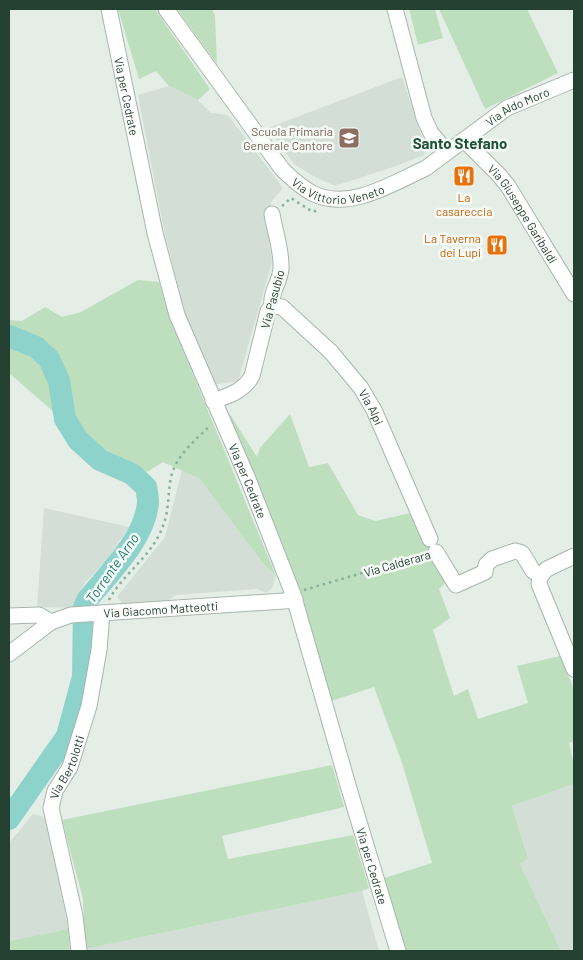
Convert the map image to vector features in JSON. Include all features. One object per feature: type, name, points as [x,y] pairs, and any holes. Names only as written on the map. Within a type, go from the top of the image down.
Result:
[{"type":"street","name":"Via per Cedrate","points":[[109,9],[157,242],[177,315],[213,402],[252,488],[294,596],[398,951]]},
{"type":"street","name":"Via Vittorio Veneto","points":[[166,9],[282,168],[302,187],[325,198],[337,200],[353,198],[368,193],[426,168],[464,140]]},
{"type":"street","points":[[395,9],[424,118],[431,133],[447,152]]},
{"type":"street","name":"Via Aldo Moro","points":[[464,140],[508,108],[574,80]]},
{"type":"street","name":"Via Giuseppe Garibaldi","points":[[464,140],[508,186],[574,294]]},
{"type":"street","name":"Via Pasubio","points":[[213,402],[241,389],[248,384],[252,376],[268,312],[272,306],[271,299],[281,270],[281,257],[272,214]]},
{"type":"street","name":"Via Alpi","points":[[272,306],[282,307],[332,352],[361,388],[374,410],[433,545]]},
{"type":"street","name":"Via Calderara","points":[[433,545],[456,585],[485,572],[486,565],[492,559],[515,550],[522,553],[533,571],[541,576]]},
{"type":"street","points":[[574,556],[547,570],[541,576],[539,584],[574,669]]},
{"type":"street","name":"Via Giacomo Matteotti","points":[[9,654],[51,622],[72,615],[284,601],[294,596]]},
{"type":"street","name":"Via Bertolotti","points":[[79,951],[76,916],[51,808],[55,791],[70,768],[89,706],[99,650],[98,614]]},
{"type":"street","points":[[9,616],[39,615],[51,622]]},
{"type":"path","points":[[272,214],[291,198],[313,212],[321,208],[325,198]]},
{"type":"path","points":[[98,614],[160,535],[168,512],[172,477],[179,460],[220,416]]},
{"type":"path","name":"Via Calderara","points":[[294,596],[433,545]]},
{"type":"shaded area","name":"Scuola Primaria Generale Cantore","points":[[402,77],[426,148],[424,155],[396,166],[335,186],[295,165],[268,128]]},
{"type":"shaded area","points":[[169,86],[198,100],[211,113],[228,115],[283,188],[271,202],[267,227],[272,262],[238,381],[213,385],[185,314],[164,230],[138,95]]},
{"type":"shaded area","points":[[182,470],[199,478],[262,562],[276,576],[272,588],[266,593],[257,589],[176,595],[166,602],[123,604],[117,597],[165,537]]},
{"type":"shaded area","points":[[44,508],[129,527],[108,558],[84,584],[73,608],[37,607]]},
{"type":"shaded area","points":[[574,784],[574,951],[561,951],[520,864],[528,857],[512,806]]},
{"type":"shaded area","points":[[33,814],[49,818],[68,929],[9,941],[9,843]]},
{"type":"shaded area","points":[[362,891],[379,951],[85,951],[85,949]]},
{"type":"green space","points":[[118,9],[155,9],[210,89],[198,100],[169,86],[156,71],[139,79]]},
{"type":"green space","points":[[177,9],[212,9],[215,16],[217,64]]},
{"type":"green space","points":[[409,9],[435,9],[443,38],[418,45]]},
{"type":"green space","points":[[439,9],[527,9],[558,73],[485,109]]},
{"type":"green space","points":[[138,280],[159,282],[169,316],[276,576],[262,562],[199,478],[163,462],[147,472],[86,440],[9,373],[9,320],[22,321],[45,307],[62,317],[81,312]]},
{"type":"green space","points":[[226,414],[231,416],[257,457],[260,448],[290,414],[309,467],[328,463],[358,515],[375,521],[411,513],[449,579],[439,589],[450,618],[433,630],[454,696],[468,689],[478,719],[528,703],[517,666],[560,656],[574,689],[574,741],[569,743],[574,765],[574,784],[512,806],[528,858],[520,864],[561,951],[404,951],[381,879],[432,863],[402,763],[374,687],[328,702],[317,649],[300,600]]},
{"type":"green space","points":[[332,765],[344,807],[222,836],[228,859],[353,835],[369,888],[85,949],[83,899],[62,820]]},
{"type":"green space","points":[[68,929],[70,951],[9,951],[9,941]]},
{"type":"waterway","name":"Torrente Arno","points":[[9,336],[36,347],[49,359],[59,381],[65,419],[78,440],[100,460],[132,474],[146,487],[148,496],[146,515],[134,541],[88,599],[84,607],[83,677],[67,736],[9,819]]},
{"type":"place","name":"Scuola Primaria Generale Cantore","points":[[349,138]]},
{"type":"place","name":"La casareccia","points":[[464,176]]},
{"type":"place","name":"La Taverna dei Lupi","points":[[497,245]]},
{"type":"district","name":"Santo Stefano","points":[[460,143]]}]
